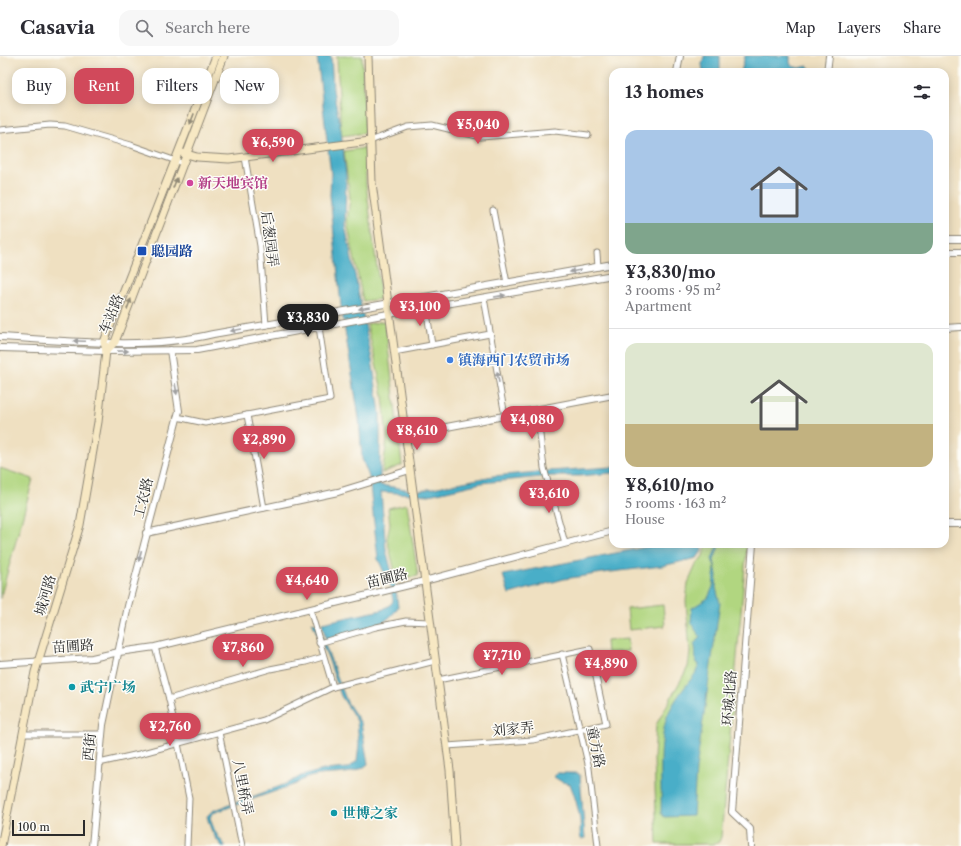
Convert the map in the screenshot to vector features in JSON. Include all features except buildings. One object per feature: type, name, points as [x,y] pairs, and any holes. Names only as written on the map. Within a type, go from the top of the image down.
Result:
[{"type":"main road","name":"车站路","points":[[183,153],[216,56]]},
{"type":"main road","name":"车站路","points":[[106,351],[104,342],[224,56]]},
{"type":"main road","points":[[368,56],[372,183],[447,746],[455,846]]},
{"type":"main road","points":[[183,153],[204,158],[229,159],[370,141]]},
{"type":"main road","name":"车站路","points":[[106,351],[115,342],[179,162]]},
{"type":"main road","name":"城河路","points":[[1,846],[35,672],[80,525],[98,422],[106,351]]},
{"type":"street","points":[[678,68],[680,56]]},
{"type":"street","points":[[828,68],[829,56]]},
{"type":"street","points":[[370,141],[408,127],[432,125],[481,137],[555,131],[588,135]]},
{"type":"street","points":[[0,130],[65,126],[131,145],[179,162]]},
{"type":"street","name":"后葱园弄","points":[[245,157],[260,246],[266,325]]},
{"type":"street","points":[[493,210],[507,283]]},
{"type":"street","points":[[949,238],[961,238]]},
{"type":"street","points":[[949,252],[961,252]]},
{"type":"street","points":[[597,253],[598,267]]},
{"type":"street","points":[[0,337],[104,342],[187,341],[266,325],[609,265]]},
{"type":"street","points":[[0,348],[106,351],[197,350],[426,307],[609,276]]},
{"type":"street","points":[[484,298],[505,416]]},
{"type":"street","points":[[426,307],[432,345]]},
{"type":"street","points":[[177,417],[205,423],[330,399],[319,327]]},
{"type":"street","points":[[949,328],[961,327]]},
{"type":"street","points":[[394,352],[490,334]]},
{"type":"street","name":"工农路","points":[[119,652],[128,606],[179,411],[170,350]]},
{"type":"street","points":[[405,435],[609,396]]},
{"type":"street","points":[[537,410],[544,468],[565,543]]},
{"type":"street","points":[[248,415],[264,508]]},
{"type":"street","points":[[146,534],[338,492],[410,470]]},
{"type":"street","points":[[949,524],[961,524]]},
{"type":"street","name":"苗圃路","points":[[0,664],[92,658],[119,652],[155,647],[425,581],[609,532]]},
{"type":"street","name":"环城北路","points":[[751,846],[750,829],[732,812],[753,548]]},
{"type":"street","points":[[310,609],[333,687]]},
{"type":"street","points":[[319,643],[376,627],[406,621],[430,622]]},
{"type":"street","points":[[155,647],[169,699],[189,798],[188,846]]},
{"type":"street","name":"刘家弄","points":[[447,746],[533,740],[606,724],[590,649],[562,654]]},
{"type":"street","name":"西街","points":[[92,846],[102,734],[119,652]]},
{"type":"street","points":[[438,680],[562,654]]},
{"type":"street","name":"童方路","points":[[562,654],[589,768],[598,846]]},
{"type":"street","points":[[169,699],[270,669],[323,657]]},
{"type":"street","points":[[99,763],[264,720],[333,687],[435,661]]},
{"type":"street","name":"八里桥弄","points":[[219,732],[242,846]]},
{"type":"street","points":[[23,734],[102,734]]},
{"type":"green space","points":[[337,56],[362,56],[365,133],[341,136]]},
{"type":"green space","points":[[365,148],[366,184],[381,299],[363,301],[347,222],[350,198],[344,151]]},
{"type":"green space","points":[[385,321],[402,465],[382,473],[387,441],[383,395],[367,324]]},
{"type":"green space","points":[[0,468],[33,479],[0,599]]},
{"type":"green space","points":[[407,504],[418,576],[397,580],[387,539],[390,524],[388,508]]},
{"type":"green space","points":[[705,548],[747,548],[721,837],[719,842],[715,844],[657,844],[654,758],[656,725],[688,667],[690,652],[686,601],[688,583],[696,565],[703,556]]},
{"type":"green space","points":[[663,605],[665,626],[629,630],[627,609]]},
{"type":"green space","points":[[627,639],[628,651],[607,653],[606,641]]},
{"type":"water","points":[[317,56],[331,56],[333,90],[341,130],[346,176],[345,225],[372,360],[380,413],[380,485],[418,491],[493,476],[609,467],[609,473],[579,476],[551,476],[481,483],[429,495],[381,492],[386,550],[395,584],[398,607],[392,615],[375,626],[326,640],[322,623],[382,610],[393,601],[390,585],[378,559],[369,477],[362,459],[359,418],[341,306],[330,195],[331,174]]},
{"type":"water","points":[[704,56],[720,56],[720,68],[702,68]]},
{"type":"water","points":[[745,56],[790,56],[790,63],[792,66],[799,68],[742,68]]},
{"type":"water","points":[[808,66],[810,68],[799,68]]},
{"type":"water","points":[[641,548],[702,548],[702,551],[697,558],[662,566],[564,579],[509,594],[503,575]]},
{"type":"water","points":[[716,548],[718,548],[714,560],[717,575],[716,588],[720,603],[696,769],[693,816],[664,817],[661,813],[661,760],[663,733],[670,710],[683,689],[698,670],[699,664],[696,660],[694,644],[700,637],[691,623],[692,608],[708,598],[713,587],[715,568],[712,559]]},
{"type":"water","points":[[312,622],[317,624],[347,702],[361,723],[368,764],[352,772],[313,776],[296,784],[213,813],[210,817],[212,825],[226,846],[222,846],[208,821],[207,816],[212,811],[291,782],[301,776],[324,770],[348,768],[357,761],[359,744],[357,721],[341,696],[328,658]]},
{"type":"water","points":[[557,773],[578,773],[580,776],[585,838],[581,839],[578,811],[570,784],[562,782],[554,777]]},
{"type":"place","name":"新天地宾馆","points":[[190,183]]},
{"type":"place","name":"聪园路","points":[[142,251]]},
{"type":"place","name":"镇海西门农贸市场","points":[[450,360]]},
{"type":"place","name":"武宁广场","points":[[72,687]]},
{"type":"place","name":"世博之家","points":[[334,813]]}]
